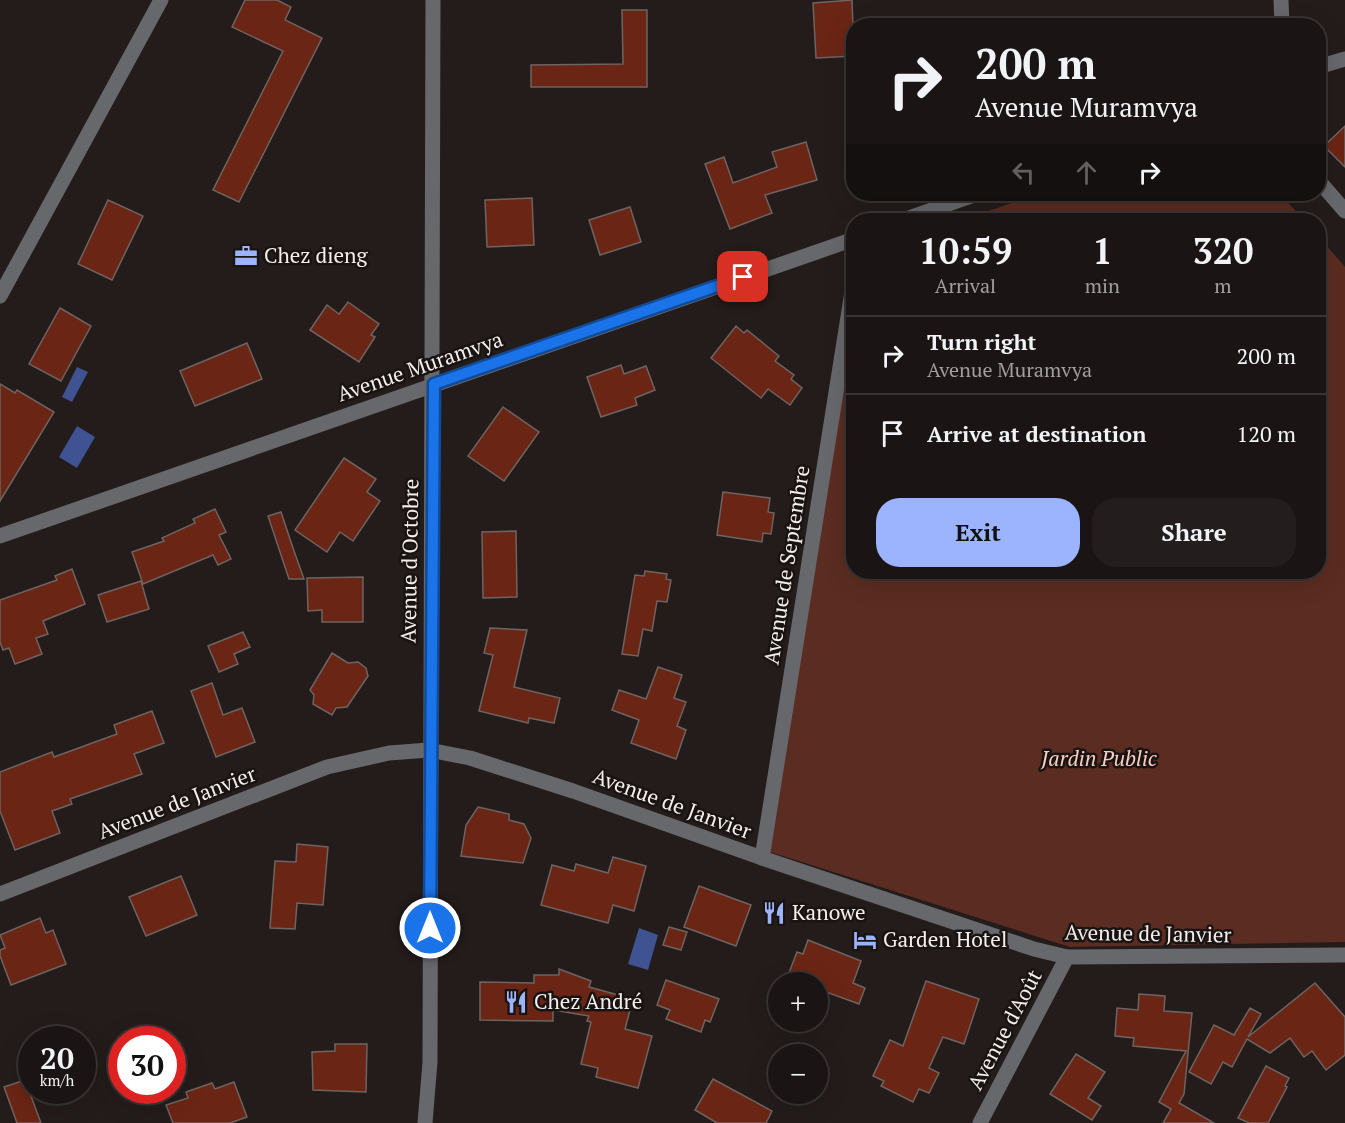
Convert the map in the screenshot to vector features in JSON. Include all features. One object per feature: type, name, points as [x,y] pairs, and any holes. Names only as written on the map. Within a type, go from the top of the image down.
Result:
[{"type":"street","points":[[0,296],[161,0]]},
{"type":"street","name":"Avenue d'Octobre","points":[[425,1123],[430,1062],[429,750],[434,384],[433,0]]},
{"type":"street","points":[[1281,0],[1282,18]]},
{"type":"street","points":[[1326,65],[1345,59]]},
{"type":"street","points":[[1326,189],[1345,211]]},
{"type":"street","points":[[923,213],[957,201]]},
{"type":"street","name":"Avenue Muramvya","points":[[0,536],[846,241]]},
{"type":"street","name":"Avenue de Septembre","points":[[762,858],[846,329]]},
{"type":"street","name":"Avenue de Janvier","points":[[0,894],[327,767],[389,753],[429,750],[470,758],[573,790],[762,858],[1034,949],[1067,957],[1345,955]]},
{"type":"street","name":"Avenue d'Août","points":[[980,1123],[1067,957]]},
{"type":"green space","points":[[1018,201],[1286,201],[1298,213],[983,213]]},
{"type":"green space","name":"Jardin Public","points":[[1326,245],[1345,267],[1345,942],[1070,947],[767,851],[846,368],[846,579],[1326,579]]},
{"type":"water","points":[[77,367],[88,372],[72,402],[62,397]]},
{"type":"water","points":[[77,426],[95,437],[77,468],[59,457]]},
{"type":"water","points":[[639,928],[658,935],[648,970],[628,964]]},
{"type":"building","points":[[245,0],[277,0],[291,7],[285,20],[322,38],[239,202],[213,190],[283,51],[232,27]]},
{"type":"building","points":[[852,0],[853,18],[846,18],[846,56],[816,58],[813,3]]},
{"type":"building","points":[[622,10],[647,10],[647,87],[531,87],[531,65],[623,64]]},
{"type":"building","points":[[1345,126],[1345,167],[1326,148],[1326,144]]},
{"type":"building","points":[[806,142],[817,180],[765,195],[772,213],[730,229],[705,164],[724,157],[733,183],[777,167],[772,152]]},
{"type":"building","points":[[532,198],[534,245],[487,247],[485,200]]},
{"type":"building","points":[[108,200],[143,216],[112,280],[78,264]]},
{"type":"building","points":[[630,207],[641,242],[600,255],[589,220]]},
{"type":"building","points":[[348,302],[379,324],[371,335],[375,337],[359,362],[310,330],[327,305],[339,314]]},
{"type":"building","points":[[60,308],[91,326],[61,381],[29,364]]},
{"type":"building","points":[[736,326],[744,333],[747,330],[779,356],[775,361],[794,375],[791,379],[802,388],[790,405],[768,389],[761,398],[711,358]]},
{"type":"building","points":[[247,343],[262,379],[195,406],[180,371]]},
{"type":"building","points":[[621,365],[624,374],[646,366],[655,390],[635,398],[637,405],[601,417],[587,377]]},
{"type":"building","points":[[0,384],[15,393],[17,390],[54,412],[0,501]]},
{"type":"building","points":[[503,407],[539,432],[504,481],[468,456]]},
{"type":"building","points":[[344,458],[376,479],[367,492],[380,501],[353,541],[340,532],[327,552],[295,530]]},
{"type":"building","points":[[723,492],[770,498],[768,512],[774,513],[771,534],[763,533],[762,542],[717,535]]},
{"type":"building","points":[[215,509],[226,532],[219,535],[231,559],[218,565],[213,555],[143,584],[132,552],[164,541],[162,538],[195,523],[193,519]]},
{"type":"building","points":[[281,512],[304,579],[289,579],[268,516]]},
{"type":"building","points":[[516,531],[517,597],[483,598],[482,532]]},
{"type":"building","points":[[72,569],[85,604],[43,621],[48,634],[36,638],[42,654],[15,664],[9,648],[3,650],[0,642],[0,600],[57,580],[55,576]]},
{"type":"building","points":[[645,571],[667,574],[666,579],[671,580],[667,602],[657,601],[652,631],[643,629],[638,656],[622,654],[635,575],[644,576]]},
{"type":"building","points":[[363,577],[363,622],[322,622],[322,610],[308,611],[307,578]]},
{"type":"building","points":[[141,581],[149,609],[107,622],[98,595]]},
{"type":"building","points":[[490,628],[527,630],[514,687],[560,698],[554,723],[529,718],[528,723],[479,711],[493,655],[484,653]]},
{"type":"building","points":[[243,632],[250,647],[234,654],[238,664],[219,672],[208,646]]},
{"type":"building","points":[[332,653],[348,663],[358,662],[366,668],[368,676],[347,707],[336,708],[332,715],[313,704],[314,695],[310,690]]},
{"type":"building","points":[[658,667],[682,675],[674,698],[686,702],[677,726],[686,730],[676,759],[631,743],[639,720],[612,710],[619,690],[646,699]]},
{"type":"building","points":[[212,683],[223,715],[242,708],[255,742],[216,757],[191,691]]},
{"type":"building","points":[[152,711],[164,743],[134,754],[142,774],[70,799],[72,804],[52,811],[60,833],[15,850],[0,811],[0,772],[52,752],[54,757],[117,734],[114,725]]},
{"type":"building","points":[[478,807],[509,814],[509,820],[524,824],[531,838],[523,863],[461,856],[466,825]]},
{"type":"building","points":[[297,844],[328,847],[323,905],[297,903],[295,929],[270,928],[275,861],[296,862]]},
{"type":"building","points":[[613,857],[646,866],[634,911],[613,905],[608,923],[541,905],[552,865],[574,871],[576,864],[608,873]]},
{"type":"building","points":[[181,876],[197,915],[146,936],[129,897]]},
{"type":"building","points":[[699,886],[751,905],[736,946],[684,927]]},
{"type":"building","points":[[40,918],[46,933],[53,930],[66,964],[11,985],[0,956],[0,950],[5,948],[0,935]]},
{"type":"building","points":[[669,927],[687,932],[681,950],[663,945]]},
{"type":"building","points":[[808,940],[861,961],[853,983],[865,988],[859,1004],[828,993],[828,972],[789,972],[797,952],[803,954]]},
{"type":"building","points":[[559,969],[591,981],[589,987],[633,999],[625,1029],[652,1036],[638,1088],[596,1077],[598,1068],[581,1064],[591,1022],[587,1021],[589,1016],[553,1010],[553,1021],[480,1020],[480,982],[534,983],[534,975],[559,975]]},
{"type":"building","points":[[666,980],[719,999],[710,1022],[705,1020],[701,1032],[666,1019],[670,1010],[657,1005]]},
{"type":"building","points":[[926,981],[979,999],[964,1044],[943,1037],[929,1068],[939,1073],[929,1093],[919,1089],[913,1102],[881,1086],[884,1081],[873,1076],[890,1040],[903,1046]]},
{"type":"building","points":[[1315,983],[1345,1017],[1345,1055],[1326,1070],[1312,1051],[1304,1057],[1290,1038],[1270,1053],[1247,1039],[1232,1067],[1223,1062],[1211,1084],[1189,1072],[1214,1025],[1234,1035],[1250,1008],[1261,1014],[1248,1037]]},
{"type":"building","points":[[1139,994],[1165,996],[1164,1011],[1192,1013],[1184,1094],[1179,1103],[1214,1123],[1163,1123],[1171,1109],[1159,1102],[1186,1051],[1133,1046],[1134,1038],[1115,1036],[1117,1008],[1138,1010]]},
{"type":"building","points":[[335,1044],[367,1044],[366,1092],[313,1090],[312,1052],[335,1051]]},
{"type":"building","points":[[1076,1054],[1105,1072],[1088,1098],[1101,1106],[1092,1120],[1050,1094]]},
{"type":"building","points":[[1266,1066],[1289,1078],[1285,1086],[1287,1087],[1268,1123],[1249,1123],[1238,1118]]},
{"type":"building","points":[[713,1079],[772,1111],[766,1123],[717,1123],[695,1110]]},
{"type":"building","points":[[18,1082],[18,1104],[34,1104],[41,1123],[17,1123],[4,1087]]},
{"type":"building","points":[[234,1082],[247,1117],[230,1123],[173,1123],[166,1105],[186,1104],[188,1098],[186,1092],[212,1083],[215,1089]]},
{"type":"place","name":"Chez dieng","points":[[246,256]]},
{"type":"place","name":"Kanowe","points":[[774,913]]},
{"type":"place","name":"Garden Hotel","points":[[865,940]]},
{"type":"place","name":"Chez André","points":[[516,1002]]},
{"type":"route","points":[[430,928],[429,750],[434,384],[743,277]]}]
